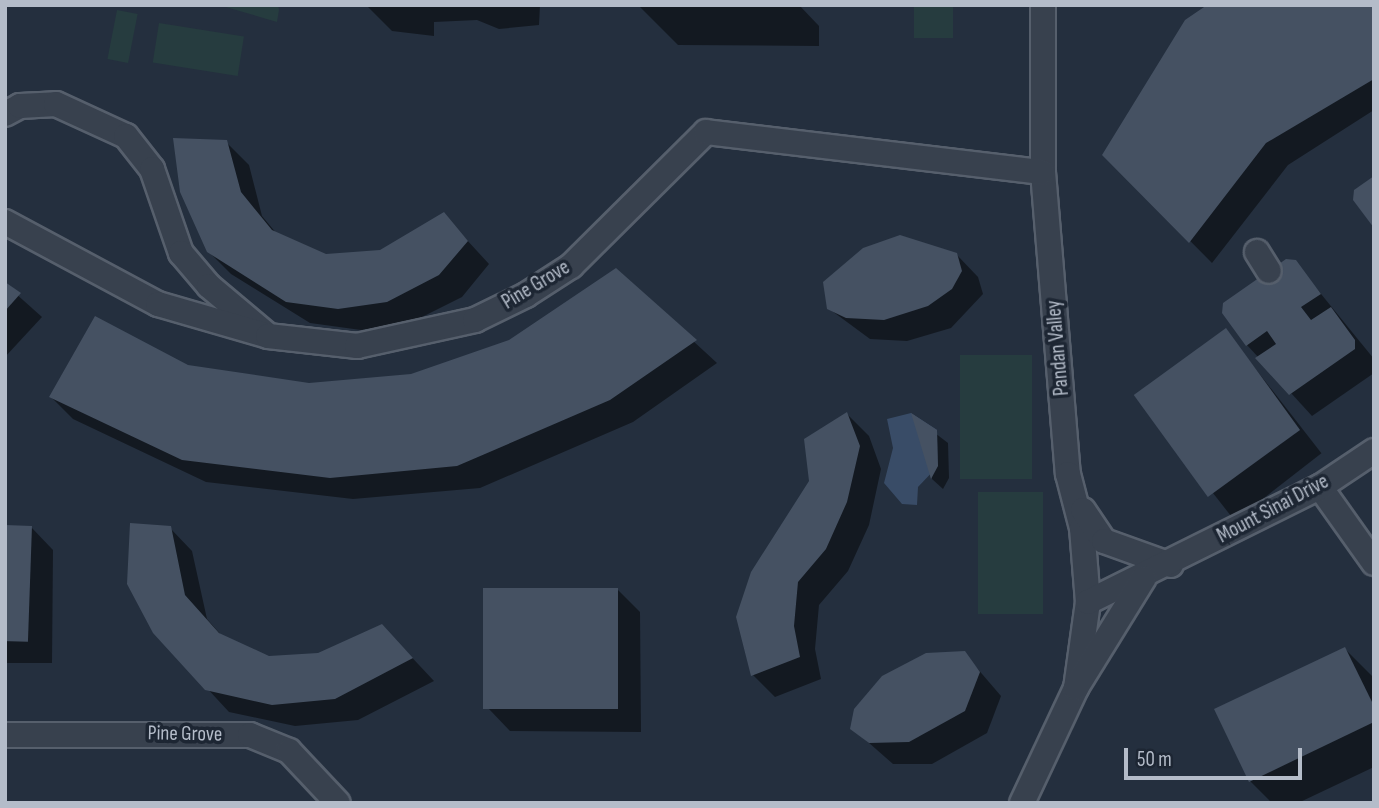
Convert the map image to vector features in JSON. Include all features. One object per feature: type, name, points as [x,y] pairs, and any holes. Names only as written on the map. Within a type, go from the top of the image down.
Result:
[{"type":"street","name":"Pandan Valley","points":[[1043,5],[1043,172],[1068,474],[1082,528],[1088,602],[1076,688]]},
{"type":"street","points":[[5,114],[20,106],[56,104],[126,136],[152,169],[181,253],[209,286],[268,336]]},
{"type":"street","name":"Pine Grove","points":[[5,222],[158,304],[268,336],[357,346],[475,320],[571,266],[706,132],[1043,172]]},
{"type":"street","name":"Mount Sinai Drive","points":[[1088,602],[1171,565],[1320,487],[1374,451]]},
{"type":"street","points":[[1068,474],[1094,532],[1132,556],[1171,565]]},
{"type":"street","points":[[1320,487],[1374,563]]},
{"type":"street","points":[[1022,803],[1076,688],[1144,578]]},
{"type":"street","name":"Pine Grove","points":[[5,735],[250,735],[289,751],[338,803]]},
{"type":"green space","points":[[219,5],[278,5],[277,22]]},
{"type":"green space","points":[[914,5],[953,5],[953,38],[914,38]]},
{"type":"green space","points":[[117,10],[138,14],[128,63],[107,59]]},
{"type":"green space","points":[[159,23],[244,36],[238,76],[153,63]]},
{"type":"green space","points":[[960,355],[1032,355],[1032,479],[960,479]]},
{"type":"green space","points":[[978,492],[1043,492],[1043,614],[978,614]]},
{"type":"water","points":[[911,413],[937,430],[938,466],[918,487],[917,505],[902,504],[884,483],[893,448],[887,419]]},
{"type":"building","points":[[1207,5],[1374,5],[1374,79],[1266,143],[1189,243],[1102,155],[1185,20]]},
{"type":"building","points":[[173,138],[227,140],[241,192],[272,230],[326,254],[380,250],[444,212],[468,241],[439,275],[387,302],[338,309],[286,302],[207,252],[180,192]]},
{"type":"building","points":[[1374,176],[1374,228],[1353,200],[1354,190]]},
{"type":"building","points":[[900,235],[957,253],[962,271],[952,289],[928,306],[884,320],[846,318],[827,309],[823,282],[863,248]]},
{"type":"building","points":[[1286,259],[1296,260],[1321,294],[1301,307],[1311,320],[1331,307],[1355,340],[1355,349],[1289,395],[1255,358],[1276,344],[1267,331],[1246,346],[1222,313],[1223,303]]},
{"type":"building","points":[[616,268],[697,340],[610,400],[457,466],[330,478],[182,460],[49,397],[95,316],[188,365],[309,383],[411,374],[509,340]]},
{"type":"building","points":[[5,282],[21,293],[5,311]]},
{"type":"building","points":[[1226,328],[1300,430],[1208,497],[1134,395]]},
{"type":"building","points":[[847,412],[860,446],[847,502],[826,549],[798,582],[794,626],[800,657],[751,676],[736,617],[751,572],[809,481],[804,439]]},
{"type":"building","points":[[911,413],[937,430],[938,466],[931,479]]},
{"type":"building","points":[[130,523],[171,526],[185,595],[219,633],[269,656],[318,653],[382,624],[413,658],[335,699],[272,705],[205,690],[153,633],[127,584]]},
{"type":"building","points":[[5,525],[32,526],[28,642],[5,641]]},
{"type":"building","points":[[483,588],[618,588],[618,709],[483,709]]},
{"type":"building","points":[[1345,647],[1374,706],[1374,722],[1249,782],[1214,709]]},
{"type":"building","points":[[965,651],[980,672],[965,711],[909,742],[869,743],[850,729],[854,709],[882,676],[926,653]]}]
